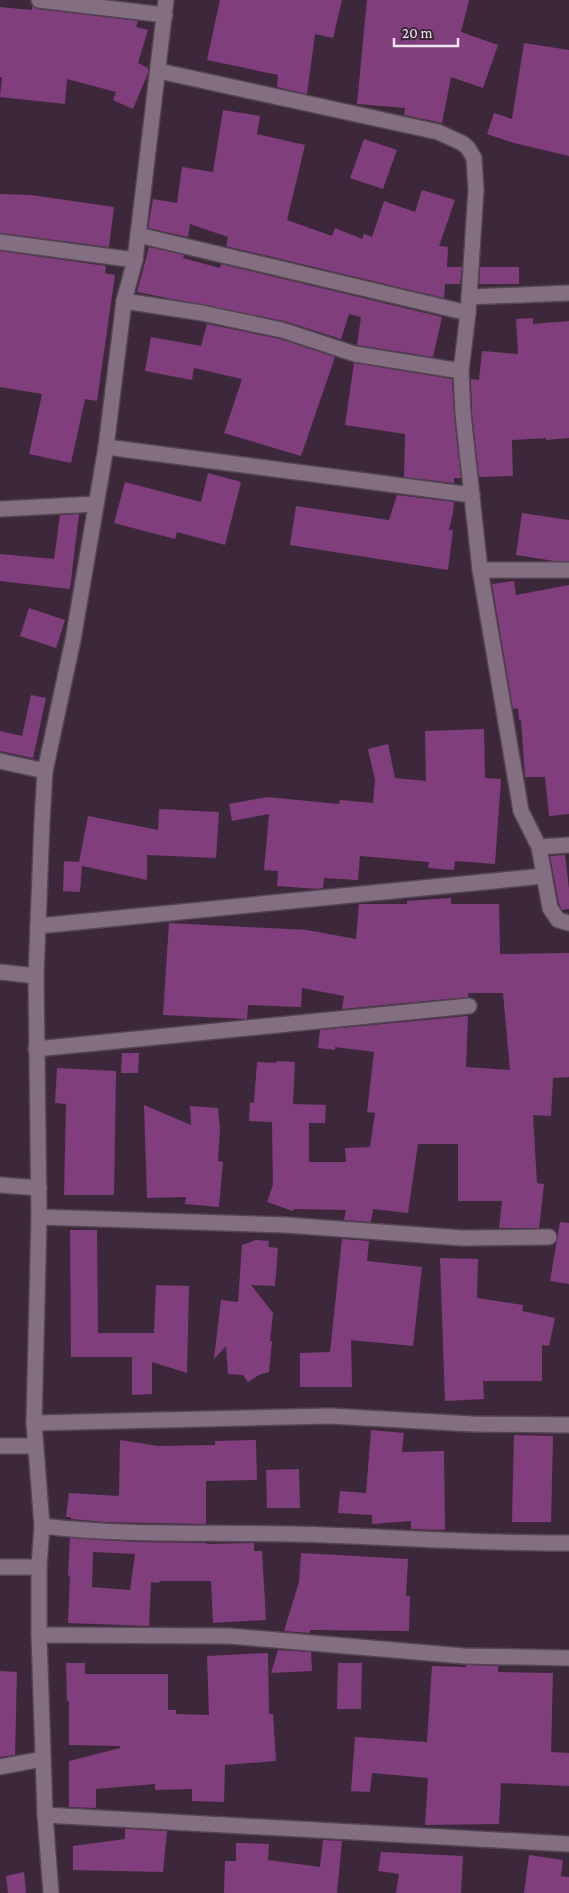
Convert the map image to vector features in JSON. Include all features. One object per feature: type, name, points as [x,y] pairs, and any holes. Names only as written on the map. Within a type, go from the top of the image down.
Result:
[{"type":"street","points":[[38,0],[165,8],[135,260],[124,301],[106,446],[74,640],[45,772],[36,976],[39,1217],[34,1424],[42,1526],[39,1567],[43,1759],[51,1893]]},
{"type":"street","points":[[159,71],[438,132],[462,143],[468,148],[474,158],[476,190],[468,313],[460,370],[480,570],[521,811],[539,847],[550,908],[554,916],[564,923],[569,923]]},
{"type":"street","points":[[138,235],[468,313]]},
{"type":"street","points":[[0,242],[135,260]]},
{"type":"street","points":[[469,296],[569,293]]},
{"type":"street","points":[[124,301],[202,313],[282,330],[355,354],[460,370]]},
{"type":"street","points":[[106,446],[472,495]]},
{"type":"street","points":[[0,509],[96,504]]},
{"type":"street","points":[[480,570],[569,570]]},
{"type":"street","points":[[0,762],[45,772]]},
{"type":"street","points":[[539,847],[569,844]]},
{"type":"street","points":[[38,926],[544,876]]},
{"type":"street","points":[[0,972],[36,976]]},
{"type":"street","points":[[36,1049],[469,1006]]},
{"type":"street","points":[[0,1185],[39,1188]]},
{"type":"street","points":[[39,1217],[286,1225],[462,1238],[549,1237]]},
{"type":"street","points":[[34,1424],[330,1416],[473,1424],[569,1425]]},
{"type":"street","points":[[0,1446],[36,1446]]},
{"type":"street","points":[[42,1526],[90,1532],[292,1534],[503,1544],[569,1542]]},
{"type":"street","points":[[0,1567],[39,1567]]},
{"type":"street","points":[[40,1636],[229,1636],[464,1656],[569,1658]]},
{"type":"street","points":[[0,1767],[43,1759]]},
{"type":"street","points":[[46,1816],[569,1844]]},
{"type":"building","points":[[220,0],[342,0],[333,38],[315,34],[307,94],[277,87],[278,75],[207,60]]},
{"type":"building","points":[[367,0],[469,0],[461,32],[498,45],[483,88],[451,77],[442,123],[404,115],[405,108],[357,104]]},
{"type":"building","points":[[32,6],[38,9],[138,21],[136,27],[148,30],[138,63],[148,68],[148,73],[133,109],[113,100],[116,92],[67,79],[65,104],[0,97],[2,77],[0,77],[0,7],[32,10]]},
{"type":"building","points":[[524,43],[569,50],[569,156],[514,143],[487,134],[494,113],[512,119]]},
{"type":"building","points":[[223,110],[260,116],[257,134],[305,145],[287,220],[332,236],[335,228],[362,239],[364,234],[372,237],[384,201],[415,212],[422,190],[455,200],[439,246],[448,247],[447,267],[462,267],[460,284],[445,284],[444,298],[226,246],[228,237],[190,224],[188,237],[148,228],[153,199],[177,203],[182,167],[213,172]]},
{"type":"building","points":[[364,139],[397,150],[383,189],[350,178]]},
{"type":"building","points":[[0,194],[31,195],[114,207],[109,247],[0,233]]},
{"type":"building","points":[[149,247],[184,255],[183,258],[220,268],[221,264],[442,317],[433,357],[357,345],[361,317],[349,314],[341,339],[284,321],[137,292]]},
{"type":"building","points":[[0,251],[106,266],[105,273],[115,275],[97,401],[85,399],[71,463],[29,454],[42,394],[0,387]]},
{"type":"building","points":[[480,267],[519,267],[519,284],[479,284]]},
{"type":"building","points":[[533,318],[533,324],[569,321],[569,438],[512,440],[513,476],[479,477],[472,413],[471,379],[479,380],[482,351],[518,354],[516,319]]},
{"type":"building","points":[[207,324],[280,339],[335,357],[301,456],[224,433],[242,379],[194,368],[192,380],[145,371],[151,337],[201,346]]},
{"type":"building","points":[[354,363],[452,379],[461,478],[454,478],[454,483],[404,477],[405,434],[345,425]]},
{"type":"building","points":[[208,473],[241,482],[225,545],[177,532],[175,539],[114,523],[125,482],[201,502]]},
{"type":"building","points":[[397,495],[454,502],[449,530],[453,530],[448,570],[290,545],[296,506],[389,520]]},
{"type":"building","points":[[522,513],[569,520],[569,561],[554,561],[516,555]]},
{"type":"building","points":[[79,514],[70,589],[0,581],[0,554],[54,559],[60,515]]},
{"type":"building","points":[[514,581],[516,595],[569,585],[569,814],[549,816],[545,777],[525,777],[521,720],[519,720],[518,708],[513,709],[492,584]]},
{"type":"building","points":[[29,608],[65,620],[56,648],[20,636]]},
{"type":"building","points":[[31,695],[46,698],[33,758],[0,751],[0,731],[22,736]]},
{"type":"building","points":[[484,729],[485,778],[501,779],[495,864],[455,861],[454,870],[428,868],[429,862],[360,856],[358,880],[324,878],[323,888],[318,889],[277,886],[278,871],[264,870],[269,814],[232,821],[229,804],[267,797],[339,804],[340,800],[373,803],[375,780],[368,749],[388,744],[395,778],[426,781],[425,731]]},
{"type":"building","points":[[159,809],[219,812],[216,858],[147,855],[147,880],[82,866],[80,892],[63,891],[64,861],[79,862],[88,816],[158,830]]},
{"type":"building","points":[[565,855],[569,909],[562,910],[559,904],[550,856]]},
{"type":"building","points":[[451,898],[451,904],[499,904],[500,954],[569,953],[569,1077],[553,1078],[551,1116],[533,1115],[537,1183],[544,1184],[539,1228],[499,1228],[502,1201],[458,1201],[458,1144],[418,1144],[408,1213],[373,1209],[371,1222],[344,1220],[346,1210],[294,1209],[293,1211],[267,1202],[273,1185],[272,1122],[249,1121],[250,1102],[254,1103],[257,1062],[295,1062],[293,1104],[326,1105],[325,1123],[309,1123],[309,1162],[346,1162],[345,1148],[370,1147],[375,1113],[367,1112],[374,1052],[335,1047],[335,1050],[318,1048],[320,1030],[468,1016],[466,1067],[510,1070],[503,993],[468,993],[468,997],[342,1009],[344,996],[302,988],[301,1007],[248,1005],[247,1019],[163,1015],[169,923],[307,930],[356,939],[359,904],[407,904],[407,901]]},
{"type":"building","points":[[122,1053],[139,1053],[138,1073],[121,1073]]},
{"type":"building","points":[[57,1068],[116,1071],[114,1195],[64,1195],[66,1104],[55,1103]]},
{"type":"building","points":[[144,1105],[191,1125],[190,1106],[218,1108],[220,1129],[218,1161],[223,1162],[219,1207],[185,1204],[186,1197],[147,1198]]},
{"type":"building","points":[[560,1222],[569,1223],[569,1284],[550,1281]]},
{"type":"building","points":[[70,1230],[97,1230],[98,1333],[154,1333],[156,1285],[189,1286],[187,1373],[152,1362],[152,1394],[132,1395],[132,1357],[71,1357]]},
{"type":"building","points":[[342,1239],[369,1241],[367,1261],[422,1267],[413,1346],[351,1340],[352,1387],[300,1387],[300,1353],[330,1352]]},
{"type":"building","points":[[256,1240],[269,1241],[268,1247],[278,1248],[275,1286],[251,1285],[273,1313],[269,1372],[259,1375],[248,1382],[243,1375],[228,1374],[226,1346],[214,1359],[221,1300],[238,1302],[242,1245]]},
{"type":"building","points":[[440,1258],[478,1259],[477,1298],[523,1305],[522,1311],[555,1318],[549,1346],[542,1345],[542,1381],[483,1381],[484,1399],[445,1401]]},
{"type":"building","points":[[371,1430],[404,1433],[402,1452],[444,1451],[445,1530],[411,1529],[411,1521],[372,1524],[372,1515],[338,1513],[340,1491],[366,1493]]},
{"type":"building","points":[[514,1435],[553,1436],[551,1522],[512,1522]]},
{"type":"building","points":[[120,1440],[158,1446],[215,1445],[215,1441],[256,1440],[257,1480],[206,1481],[206,1524],[104,1522],[66,1517],[69,1493],[119,1496]]},
{"type":"building","points":[[299,1469],[300,1508],[267,1508],[266,1470]]},
{"type":"building","points":[[70,1538],[207,1544],[254,1543],[254,1551],[262,1551],[266,1620],[213,1623],[211,1581],[160,1581],[159,1583],[151,1582],[149,1626],[68,1623],[70,1576],[68,1576]],"holes":[[[93,1552],[135,1554],[130,1590],[92,1587]]]},
{"type":"building","points":[[301,1553],[408,1559],[406,1596],[410,1596],[409,1631],[310,1630],[310,1633],[284,1631],[299,1582]]},
{"type":"building","points":[[278,1650],[311,1652],[312,1671],[271,1673]]},
{"type":"building","points":[[268,1653],[269,1714],[273,1714],[276,1761],[225,1765],[224,1802],[192,1801],[192,1789],[155,1790],[155,1784],[96,1789],[96,1808],[69,1807],[69,1761],[120,1748],[120,1746],[69,1745],[69,1701],[67,1701],[66,1663],[85,1663],[85,1674],[168,1674],[168,1710],[176,1710],[176,1714],[209,1715],[207,1656]]},
{"type":"building","points":[[338,1663],[362,1663],[361,1709],[337,1709]]},
{"type":"building","points":[[466,1665],[498,1666],[498,1672],[553,1673],[551,1752],[569,1753],[569,1786],[501,1783],[499,1824],[425,1825],[428,1778],[372,1773],[370,1792],[351,1791],[355,1737],[427,1742],[432,1666],[466,1667]]},
{"type":"building","points":[[0,1671],[17,1672],[15,1755],[0,1757]]},
{"type":"building","points":[[125,1829],[167,1831],[163,1872],[73,1870],[73,1846],[125,1839]]},
{"type":"building","points":[[323,1840],[342,1841],[337,1893],[224,1893],[225,1861],[236,1861],[236,1843],[269,1844],[268,1860],[320,1867]]},
{"type":"building","points":[[381,1852],[463,1856],[461,1893],[396,1893],[399,1874],[378,1871]]},
{"type":"building","points":[[529,1855],[563,1860],[561,1876],[569,1877],[569,1893],[524,1893]]},
{"type":"building","points":[[24,1872],[26,1893],[8,1893],[6,1876]]}]
